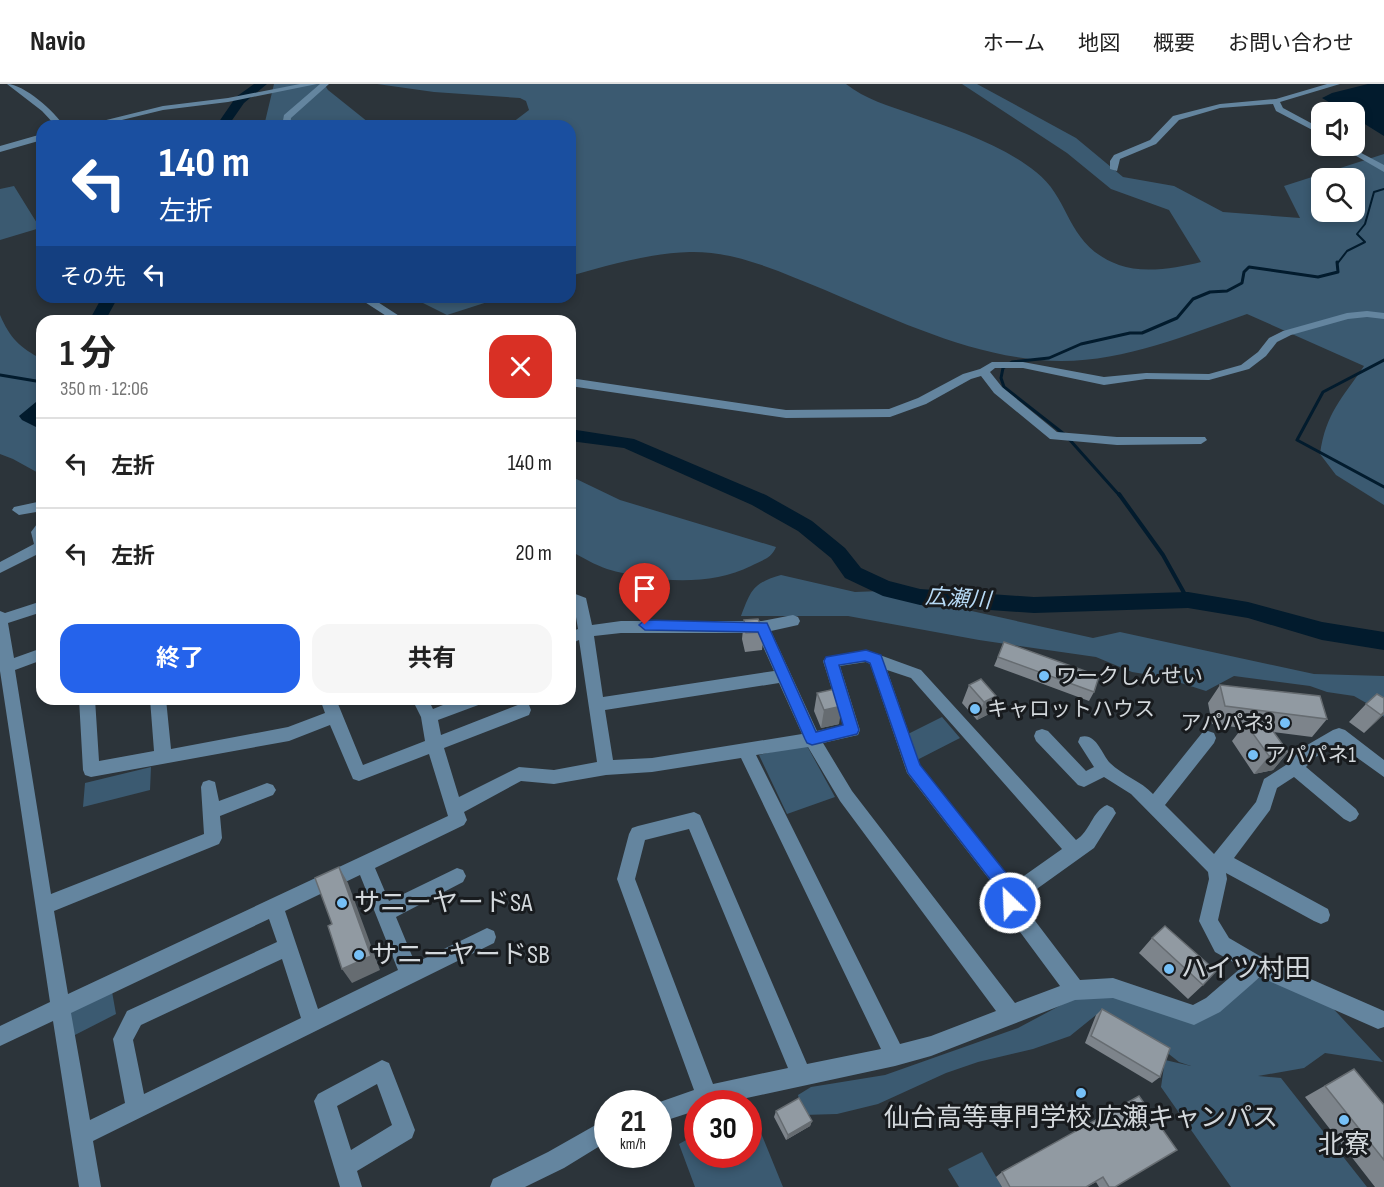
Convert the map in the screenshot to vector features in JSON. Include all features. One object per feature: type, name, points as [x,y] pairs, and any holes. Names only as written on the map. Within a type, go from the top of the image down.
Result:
[{"type":"street","points":[[12,84],[27,98],[55,116],[57,120]]},
{"type":"street","points":[[113,120],[182,105],[248,97],[313,84]]},
{"type":"street","points":[[289,120],[325,84]]},
{"type":"street","points":[[1114,169],[1114,161],[1117,157],[1153,142],[1176,118],[1220,106],[1276,101],[1336,84]]},
{"type":"street","points":[[1276,101],[1279,109],[1311,127]]},
{"type":"street","points":[[0,148],[36,139]]},
{"type":"street","points":[[1361,156],[1384,169]]},
{"type":"street","points":[[372,303],[392,315]]},
{"type":"street","points":[[576,383],[786,414],[890,413],[922,401],[967,375],[984,372],[992,365],[1006,363],[1034,366],[1104,381],[1146,376],[1209,377],[1245,367],[1262,354],[1273,340],[1287,333],[1347,316],[1379,315],[1384,320]]},
{"type":"street","points":[[984,372],[998,390],[1054,436],[1117,441],[1201,440]]},
{"type":"street","points":[[19,510],[36,507]]},
{"type":"street","points":[[0,568],[36,549]]},
{"type":"street","points":[[576,600],[581,602],[587,631],[606,768]]},
{"type":"street","points":[[36,608],[0,618],[9,666],[24,784],[90,1187]]},
{"type":"street","points":[[576,636],[587,631],[645,625],[762,627],[793,621]]},
{"type":"street","points":[[762,627],[812,739],[846,795],[1012,1016]]},
{"type":"street","points":[[9,666],[36,656]]},
{"type":"street","points":[[455,808],[519,774],[554,777],[606,768],[652,765],[812,739],[852,730],[831,661],[866,656],[916,674],[1074,850]]},
{"type":"street","points":[[876,659],[913,768],[1012,894]]},
{"type":"street","points":[[596,705],[784,676]]},
{"type":"street","points":[[87,705],[91,770],[163,755],[289,734],[334,716]]},
{"type":"street","points":[[159,705],[163,755]]},
{"type":"street","points":[[330,705],[359,774],[524,710]]},
{"type":"street","points":[[0,1036],[458,820],[434,743],[429,717],[423,705]]},
{"type":"street","points":[[429,717],[460,705]]},
{"type":"street","points":[[1378,1018],[1257,966],[1222,945],[1208,921],[1218,879],[1218,864],[1264,805],[1270,784],[1295,768],[1308,753],[1339,735],[1384,770]]},
{"type":"street","points":[[1042,736],[1084,780],[1105,769]]},
{"type":"street","points":[[1154,806],[1208,738]]},
{"type":"street","points":[[1086,742],[1105,769],[1137,789],[1218,864],[1321,915]]},
{"type":"street","points":[[745,749],[895,1056]]},
{"type":"street","points":[[1295,768],[1350,814]]},
{"type":"street","points":[[44,906],[213,838],[209,787]]},
{"type":"street","points":[[211,812],[267,790]]},
{"type":"street","points":[[1075,990],[1010,903],[1012,894],[1088,842],[1107,813]]},
{"type":"street","points":[[705,1090],[626,879],[638,834],[694,820],[801,1075]]},
{"type":"street","points":[[367,870],[410,975]]},
{"type":"street","points":[[385,913],[457,876]]},
{"type":"street","points":[[274,906],[313,1023]]},
{"type":"street","points":[[81,1136],[487,937]]},
{"type":"street","points":[[137,1109],[123,1039],[135,1018],[287,947]]},
{"type":"street","points":[[734,1090],[895,1056],[931,1046],[1075,990],[1113,988],[1194,1015],[1213,1005],[1257,966]]},
{"type":"street","points":[[501,1187],[556,1160],[594,1137]]},
{"type":"shaded area","points":[[274,84],[324,84],[328,90],[366,120],[265,120]]},
{"type":"shaded area","points":[[377,84],[846,84],[869,98],[977,138],[1008,153],[1048,183],[1078,234],[1088,246],[1119,265],[1149,270],[1201,262],[1169,210],[1111,189],[1067,153],[962,84],[977,84],[1076,138],[1123,177],[1174,186],[1223,212],[1300,218],[1284,186],[1311,177],[1311,222],[1365,222],[1365,168],[1340,168],[1384,154],[1384,505],[1336,475],[1320,454],[1331,416],[1364,366],[1247,314],[1171,341],[1120,355],[1067,361],[1040,360],[985,351],[931,334],[776,270],[725,255],[690,252],[660,255],[630,260],[576,274],[576,120],[516,120],[529,110],[526,101],[520,98],[434,92]]},
{"type":"shaded area","points":[[1368,84],[1384,84],[1384,136],[1365,124],[1365,102],[1329,102],[1322,98],[1332,93]]},
{"type":"shaded area","points":[[14,186],[36,222],[36,229],[0,240],[0,189]]},
{"type":"shaded area","points":[[423,303],[484,303],[447,315]]},
{"type":"shaded area","points":[[0,315],[16,342],[36,356],[36,472],[0,454]]},
{"type":"shaded area","points":[[576,479],[620,500],[776,547],[769,557],[735,573],[699,580],[643,577],[607,569],[576,554]]},
{"type":"shaded area","points":[[781,575],[855,592],[881,591],[1093,638],[1120,632],[1314,674],[1384,676],[1384,717],[1375,708],[1354,696],[1327,692],[1310,686],[1234,676],[1206,691],[1162,677],[1132,672],[1096,657],[979,640],[848,616],[741,616],[754,589],[764,581]]},
{"type":"shaded area","points":[[942,717],[960,738],[917,760],[906,735]]},
{"type":"shaded area","points":[[806,744],[835,797],[787,814],[759,755]]},
{"type":"shaded area","points":[[151,767],[150,790],[83,807],[85,783]]},
{"type":"shaded area","points":[[1263,975],[1327,1002],[1383,1062],[1325,1053],[1304,1068],[1258,1076],[1281,1078],[1367,1187],[1231,1187],[1161,1087],[1165,1060],[1191,1066],[1179,1062],[1137,1029],[1096,1015],[1070,1036],[1033,1049],[978,1062],[946,1073],[878,1104],[837,1114],[803,1115],[798,1095],[811,1087],[885,1075],[1018,1028],[1078,996],[1111,995],[1210,1015]]},
{"type":"shaded area","points":[[111,986],[116,1014],[71,1037],[66,1008]]},
{"type":"shaded area","points":[[762,1136],[783,1187],[695,1187],[688,1168],[762,1168]]},
{"type":"shaded area","points":[[684,1141],[684,1157],[679,1144]]},
{"type":"shaded area","points":[[982,1152],[1002,1187],[959,1187],[948,1169]]},
{"type":"building","points":[[758,619],[764,632],[746,633],[744,620]]},
{"type":"building","points":[[1004,642],[1099,676],[1094,692],[998,657]]},
{"type":"building","points":[[981,679],[996,696],[984,702],[969,685]]},
{"type":"building","points":[[1220,685],[1320,696],[1327,719],[1225,706]]},
{"type":"building","points":[[835,689],[842,706],[824,710],[817,693]]},
{"type":"building","points":[[1377,694],[1384,698],[1384,712],[1381,715],[1366,704]]},
{"type":"building","points":[[1265,720],[1288,752],[1269,756],[1246,724]]},
{"type":"building","points":[[339,867],[371,956],[342,969],[328,926],[332,924],[315,878]]},
{"type":"building","points":[[1165,926],[1216,971],[1203,985],[1152,938]]},
{"type":"building","points":[[1102,1009],[1170,1048],[1160,1077],[1091,1036]]},
{"type":"building","points":[[1354,1069],[1384,1105],[1384,1160],[1325,1086]]},
{"type":"building","points":[[1139,1096],[1177,1150],[1115,1187],[1109,1187],[1103,1177],[1086,1187],[1010,1187],[1002,1172]]},
{"type":"building","points":[[799,1098],[812,1121],[788,1135],[776,1111]]},
{"type":"waterway","name":"広瀬川","points":[[226,120],[240,100],[261,84]]},
{"type":"waterway","points":[[1337,264],[1347,251],[1365,242],[1357,234],[1365,224],[1374,192],[1384,189]]},
{"type":"waterway","points":[[1064,434],[1004,387],[1001,378],[1003,368],[1012,362],[1049,358],[1081,344],[1130,333],[1142,333],[1177,318],[1193,299],[1210,292],[1227,291],[1242,283],[1244,272],[1249,267],[1318,277],[1338,272],[1337,264]]},
{"type":"waterway","name":"広瀬川","points":[[100,315],[107,303]]},
{"type":"waterway","points":[[1384,360],[1323,392],[1297,440],[1384,487]]},
{"type":"waterway","points":[[0,375],[36,381]]},
{"type":"waterway","name":"広瀬川","points":[[36,410],[28,416],[36,421]]},
{"type":"waterway","name":"広瀬川","points":[[576,436],[627,443],[759,500],[805,526],[838,553],[853,573],[883,588],[920,597],[1034,605],[1188,600],[1248,610],[1322,631],[1384,641]]},
{"type":"waterway","points":[[1069,439],[1120,496]]},
{"type":"waterway","points":[[1119,494],[1163,555],[1188,600]]},
{"type":"place","name":"ワークしんせい","points":[[1044,676]]},
{"type":"place","name":"キャロットハウス","points":[[975,709]]},
{"type":"place","name":"アパパネ3","points":[[1285,723]]},
{"type":"place","name":"アパパネ1","points":[[1253,755]]},
{"type":"place","name":"サニーヤードSA","points":[[342,903]]},
{"type":"place","name":"サニーヤードSB","points":[[359,955]]},
{"type":"place","name":"ハイツ村田","points":[[1169,969]]},
{"type":"place","name":"仙台高等専門学校 広瀬キャンパス","points":[[1081,1093]]},
{"type":"place","name":"北寮","points":[[1344,1120]]},
{"type":"route","points":[[645,625],[762,627],[812,739],[852,730],[831,661],[866,656],[876,659],[913,768],[1012,894],[1010,903]]}]
